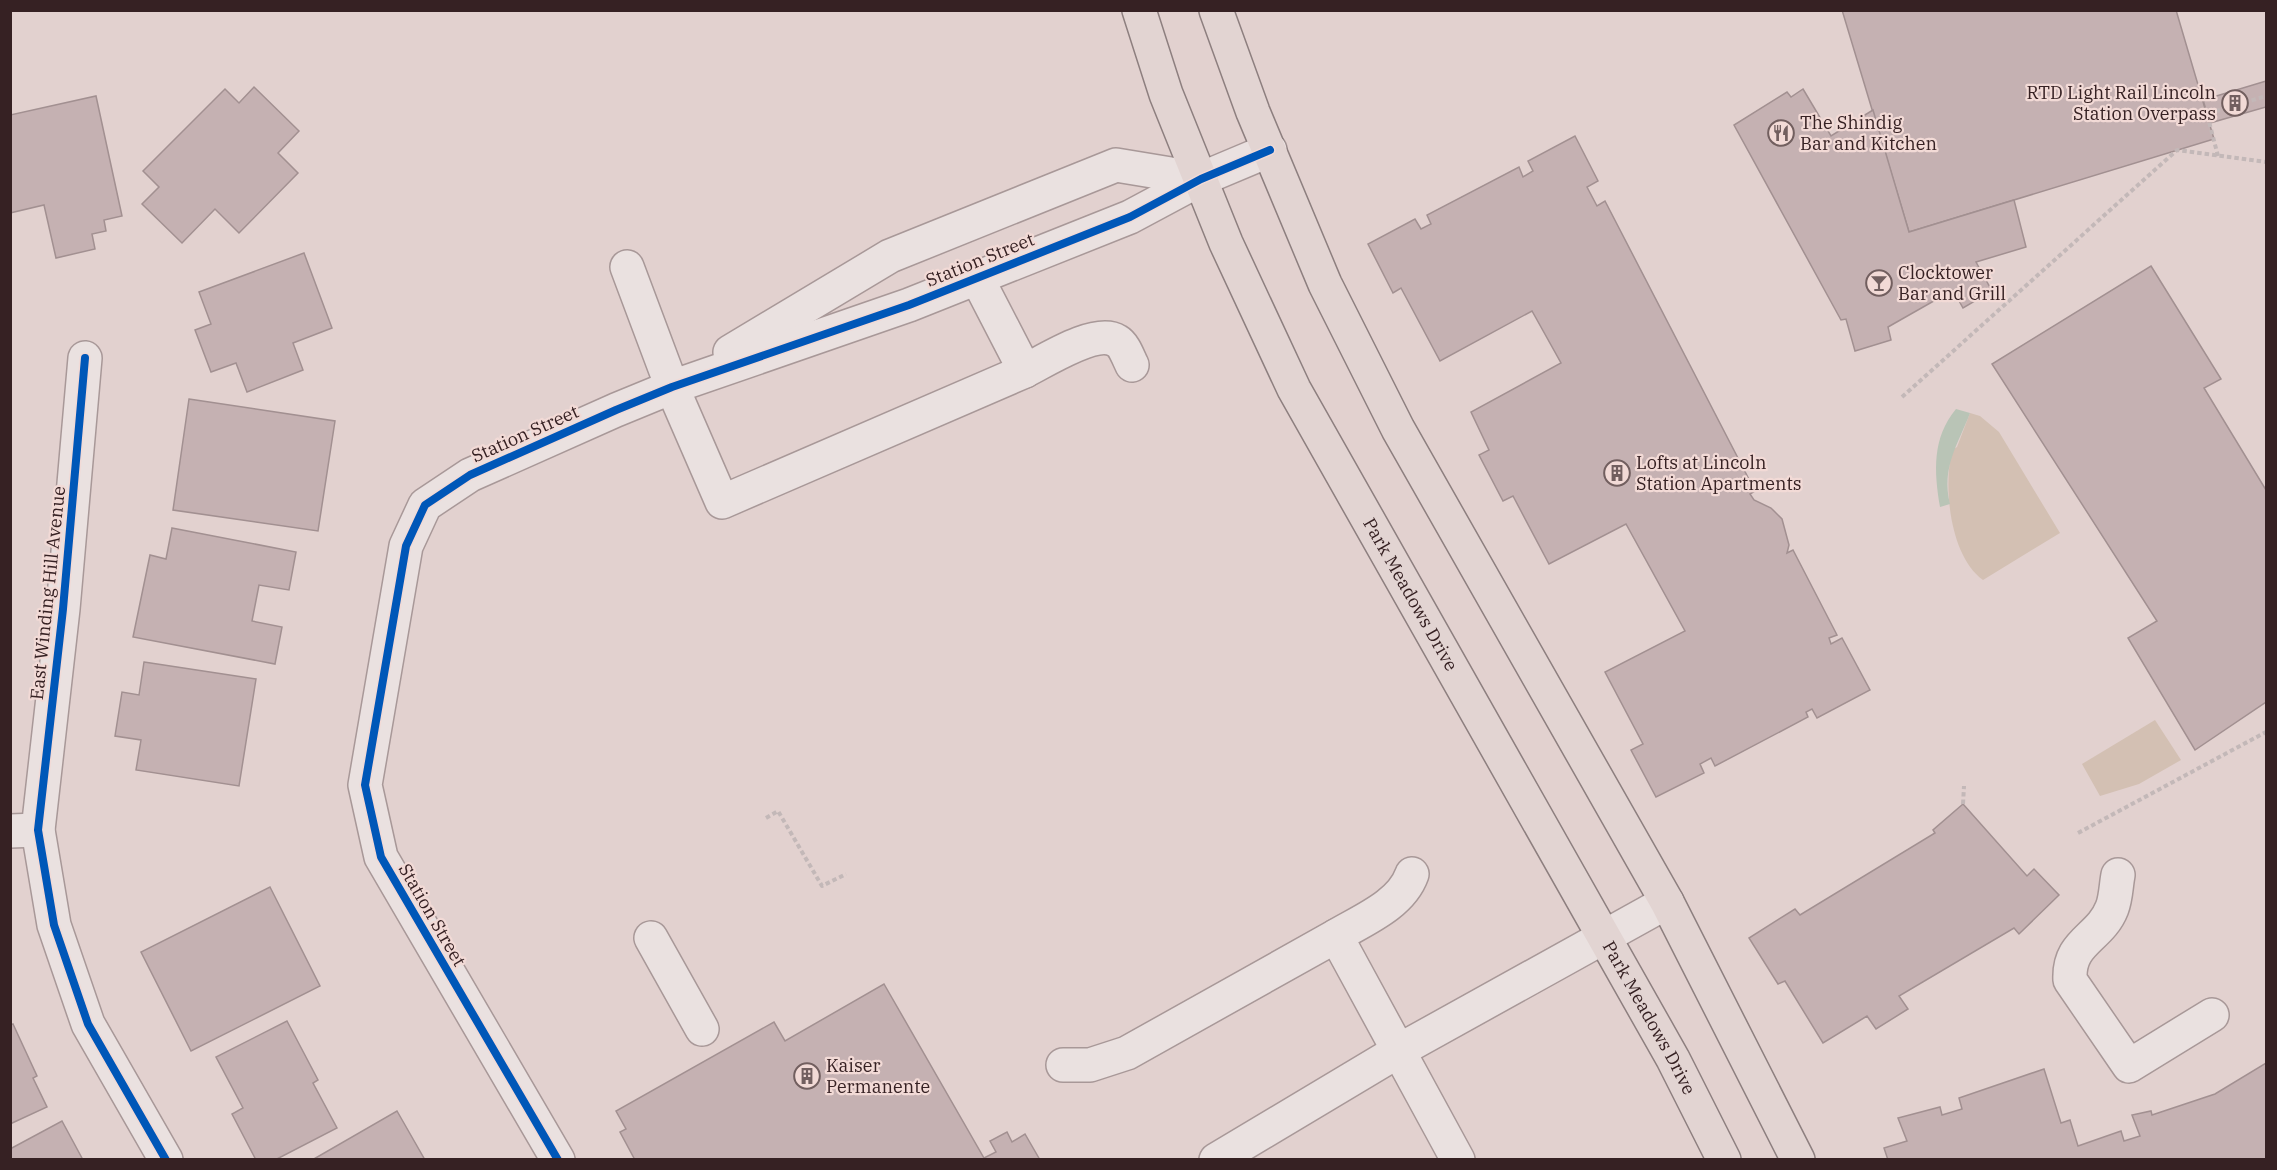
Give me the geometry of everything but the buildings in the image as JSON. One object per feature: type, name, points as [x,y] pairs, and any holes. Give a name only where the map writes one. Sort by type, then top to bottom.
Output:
[{"type":"main road","name":"Park Meadows Drive","points":[[1139,10],[1166,94],[1226,243],[1294,389],[1604,937],[1672,1059],[1724,1160]]},
{"type":"main road","points":[[1216,10],[1325,284],[1398,429],[1667,902],[1798,1160]]},
{"type":"street","name":"Station Street","points":[[558,1160],[381,857],[365,784],[406,546],[426,505],[470,475],[524,449],[672,387],[909,305],[1130,217],[1201,179],[1270,150]]},
{"type":"street","name":"Station Street","points":[[672,387],[890,256],[1116,165],[1201,179]]},
{"type":"street","points":[[627,267],[672,387],[722,502],[1024,371],[1089,339],[1109,338],[1120,342],[1132,364]]},
{"type":"street","points":[[977,278],[1024,371]]},
{"type":"street","name":"East Winding Hill Avenue","points":[[85,358],[63,609],[24,831],[88,1024],[166,1160]]},
{"type":"street","points":[[1063,1065],[1090,1065],[1127,1053],[1336,936],[1393,901],[1407,888],[1412,874]]},
{"type":"street","points":[[2118,874],[2112,908],[2099,927],[2078,948],[2069,963],[2070,980],[2129,1066],[2212,1015]]},
{"type":"street","points":[[1216,1160],[1400,1050],[1667,902]]},
{"type":"street","points":[[1336,936],[1458,1160]]},
{"type":"street","points":[[651,938],[702,1029]]},
{"type":"path","points":[[2218,156],[2207,114],[2266,96]]},
{"type":"path","points":[[1902,397],[2177,150],[2266,162]]},
{"type":"path","points":[[2078,833],[2266,732]]},
{"type":"path","points":[[1963,804],[1964,786]]},
{"type":"path","points":[[766,818],[778,811],[822,886],[846,874]]},
{"type":"shaded area","points":[[1956,409],[1970,413],[1949,467],[1950,504],[1940,507],[1937,455],[1943,431]]},
{"type":"shaded area","points":[[1970,413],[1980,416],[1999,432],[2060,533],[1983,580],[1963,555],[1956,538],[1949,502],[1948,483],[1952,450],[1957,447]]},
{"type":"shaded area","points":[[2155,720],[2181,760],[2139,784],[2100,796],[2082,764]]},
{"type":"cycle path","points":[[558,1160],[381,857],[365,785],[406,546],[425,505],[470,475],[616,410],[672,387],[909,305],[1130,217],[1201,179],[1270,150]]},
{"type":"cycle path","points":[[85,358],[63,609],[38,830],[54,925],[88,1024],[166,1160]]},
{"type":"place","name":"RTD Light Rail Lincoln Station Overpass","points":[[2235,103]]},
{"type":"place","name":"The Shindig Bar and Kitchen","points":[[1781,133]]},
{"type":"place","name":"Clocktower Bar and Grill","points":[[1879,283]]},
{"type":"place","name":"Lofts at Lincoln Station Apartments","points":[[1617,473]]},
{"type":"place","name":"Kaiser Permanente","points":[[807,1076]]}]
